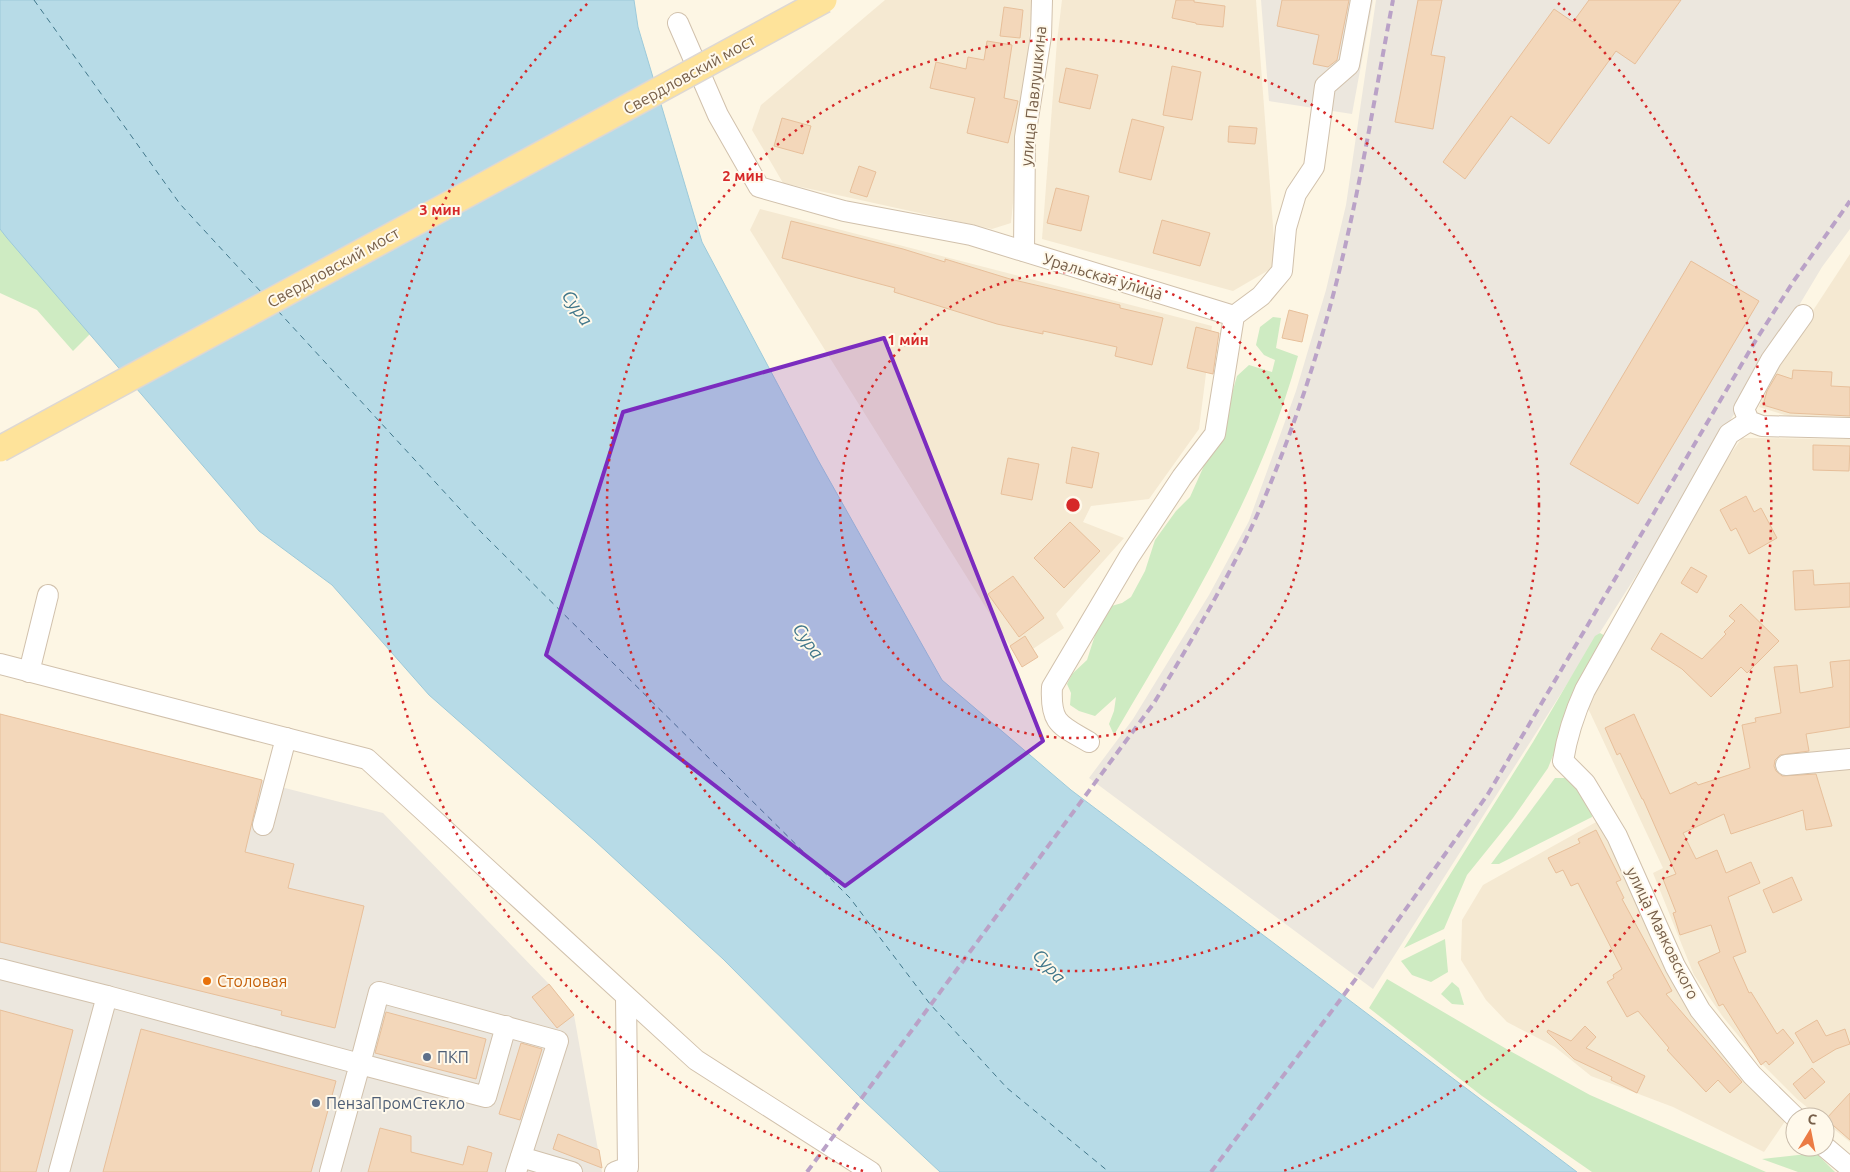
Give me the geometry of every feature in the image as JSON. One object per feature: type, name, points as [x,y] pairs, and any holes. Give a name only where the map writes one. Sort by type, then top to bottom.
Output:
[{"type":"main road","name":"Свердловский мост","points":[[0,449],[824,0]]},
{"type":"street","name":"улица Павлушкина","points":[[1024,251],[1026,137],[1041,36],[1042,0]]},
{"type":"street","points":[[1089,742],[1059,725],[1051,705],[1052,687],[1129,557],[1182,477],[1215,434],[1234,316],[1261,296],[1282,271],[1286,228],[1296,194],[1314,167],[1325,86],[1349,65],[1361,0]]},
{"type":"street","name":"Уральская улица","points":[[678,23],[718,115],[759,187],[844,211],[971,235],[1234,316]]},
{"type":"street","points":[[1803,316],[1771,360],[1744,409],[1755,424],[1850,428]]},
{"type":"street","name":"улица Маяковского","points":[[1755,424],[1729,434],[1585,690],[1566,739],[1564,761],[1585,783],[1613,829],[1675,966],[1700,1010],[1752,1075],[1785,1107]]},
{"type":"street","points":[[29,672],[48,595]]},
{"type":"street","points":[[0,664],[367,759],[696,1060],[871,1172]]},
{"type":"street","points":[[263,825],[286,738]]},
{"type":"street","points":[[1786,765],[1850,759]]},
{"type":"street","points":[[0,969],[486,1097],[506,1026]]},
{"type":"street","points":[[330,1172],[379,992],[558,1041],[519,1164],[572,1172]]},
{"type":"street","points":[[59,1172],[107,996]]},
{"type":"street","points":[[615,1172],[628,1167],[626,997]]},
{"type":"street","points":[[1835,1155],[1850,1168]]},
{"type":"highlighted area","points":[[884,338],[1043,741],[845,886],[546,655],[623,412]]},
{"type":"shaded area","points":[[885,0],[1033,0],[1011,223],[992,229],[783,183],[752,130],[761,105]]},
{"type":"shaded area","points":[[1062,0],[1256,0],[1276,266],[1233,291],[1042,239],[1057,41]]},
{"type":"shaded area","points":[[1261,0],[1373,0],[1352,114],[1269,101]]},
{"type":"shaded area","points":[[1376,0],[1850,0],[1850,229],[1822,267],[1660,538],[1373,989],[1089,778],[1133,719],[1209,595],[1249,521],[1296,391],[1326,290],[1346,205]]},
{"type":"shaded area","points":[[760,209],[1212,326],[1199,429],[1149,499],[1091,506],[1083,522],[1124,538],[1056,614],[1064,628],[1018,659],[750,230]]},
{"type":"shaded area","points":[[1850,254],[1850,417],[1788,416],[1759,407],[1774,370]]},
{"type":"shaded area","points":[[1742,438],[1850,439],[1850,1142],[1835,1130],[1835,1107],[1807,1107],[1797,1099],[1760,1062],[1723,1017],[1694,975],[1653,873],[1663,868],[1586,704],[1717,473]]},
{"type":"shaded area","points":[[0,714],[262,780],[273,785],[383,813],[549,984],[574,1015],[602,1172],[0,1172]]},
{"type":"shaded area","points":[[1598,821],[1670,973],[1785,1113],[1785,1121],[1764,1152],[1673,1107],[1591,1076],[1555,1047],[1507,1022],[1486,1000],[1461,960],[1462,920],[1483,885]]},
{"type":"green space","points":[[0,229],[90,334],[73,351],[37,310],[0,293]]},
{"type":"green space","points":[[1273,317],[1281,318],[1276,348],[1298,356],[1264,456],[1219,551],[1194,598],[1114,735],[1109,724],[1114,711],[1116,697],[1095,716],[1079,711],[1070,705],[1071,693],[1067,684],[1072,674],[1087,660],[1096,632],[1108,607],[1122,603],[1131,597],[1145,571],[1155,540],[1176,511],[1190,497],[1224,421],[1237,376],[1249,365],[1272,372],[1275,360],[1264,355],[1256,345],[1260,327]]},
{"type":"green space","points":[[1600,633],[1607,637],[1574,703],[1548,768],[1513,818],[1467,875],[1444,929],[1404,948],[1533,742],[1595,636]]},
{"type":"green space","points":[[1555,778],[1568,778],[1591,805],[1592,817],[1499,864],[1491,864]]},
{"type":"green space","points":[[1445,939],[1448,972],[1431,982],[1412,975],[1401,961]]},
{"type":"green space","points":[[1387,979],[1590,1095],[1766,1172],[1592,1172],[1482,1096],[1369,1008]]},
{"type":"green space","points":[[1452,982],[1459,988],[1464,1005],[1452,1004],[1441,994]]},
{"type":"green space","points":[[1785,1156],[1820,1157],[1835,1172],[1798,1172],[1762,1159]]},
{"type":"water","name":"Сура","points":[[0,0],[634,0],[638,27],[702,242],[818,460],[942,680],[1071,790],[1577,1172],[940,1172],[863,1100],[723,959],[594,840],[429,695],[332,585],[259,531],[7,238],[0,229]]},
{"type":"building","points":[[1176,0],[1194,0],[1194,2],[1225,6],[1223,27],[1196,24],[1172,18]]},
{"type":"building","points":[[1282,0],[1349,0],[1337,60],[1328,67],[1313,64],[1319,35],[1277,26]]},
{"type":"building","points":[[1418,0],[1442,0],[1431,55],[1445,57],[1433,129],[1395,122]]},
{"type":"building","points":[[1589,0],[1681,0],[1635,64],[1616,51],[1549,144],[1511,116],[1465,179],[1443,162],[1554,9],[1573,22]]},
{"type":"building","points":[[1004,7],[1023,10],[1020,38],[1000,36]]},
{"type":"building","points":[[987,41],[1012,45],[1004,98],[1018,101],[1008,143],[967,133],[975,98],[930,88],[936,62],[966,69],[968,57],[984,60]]},
{"type":"building","points":[[1172,66],[1201,72],[1192,120],[1163,115]]},
{"type":"building","points":[[1066,68],[1098,75],[1090,109],[1059,102]]},
{"type":"building","points":[[782,118],[811,126],[803,154],[774,146]]},
{"type":"building","points":[[1132,119],[1164,127],[1151,180],[1119,172]]},
{"type":"building","points":[[1229,126],[1257,128],[1255,144],[1228,142]]},
{"type":"building","points":[[859,166],[876,172],[867,197],[850,192]]},
{"type":"building","points":[[1056,188],[1089,196],[1081,231],[1047,223]]},
{"type":"building","points":[[1162,220],[1210,233],[1200,266],[1153,253]]},
{"type":"building","points":[[791,221],[903,249],[945,262],[945,259],[1010,279],[1120,305],[1120,308],[1163,318],[1152,365],[1115,356],[1117,347],[1043,331],[1043,334],[997,324],[894,292],[895,288],[782,258]]},
{"type":"building","points":[[1691,261],[1759,301],[1638,504],[1570,464]]},
{"type":"building","points":[[1289,310],[1308,315],[1302,342],[1282,338]]},
{"type":"building","points":[[1196,327],[1219,333],[1213,374],[1187,368]]},
{"type":"building","points":[[1793,370],[1832,372],[1831,386],[1850,387],[1850,416],[1790,413],[1763,405],[1767,391],[1777,374],[1792,379]]},
{"type":"building","points":[[1813,445],[1850,446],[1849,471],[1813,470]]},
{"type":"building","points":[[1072,447],[1099,453],[1092,488],[1066,483]]},
{"type":"building","points":[[1008,458],[1039,464],[1032,500],[1001,494]]},
{"type":"building","points":[[1746,496],[1754,512],[1761,508],[1777,538],[1749,554],[1736,528],[1731,531],[1720,510]]},
{"type":"building","points":[[1070,522],[1100,551],[1064,588],[1034,558]]},
{"type":"building","points":[[1691,567],[1707,576],[1697,593],[1681,583]]},
{"type":"building","points":[[1813,570],[1814,585],[1850,583],[1850,607],[1795,610],[1793,571]]},
{"type":"building","points":[[1013,576],[1044,618],[1019,637],[988,594]]},
{"type":"building","points":[[1741,604],[1779,641],[1747,673],[1741,667],[1711,697],[1682,669],[1651,649],[1661,633],[1702,659],[1726,634],[1724,632],[1735,621],[1729,616]]},
{"type":"building","points":[[1025,636],[1038,657],[1022,667],[1010,646]]},
{"type":"building","points":[[1850,660],[1850,727],[1806,734],[1809,751],[1780,755],[1775,760],[1774,766],[1776,771],[1782,776],[1816,774],[1832,826],[1806,830],[1803,810],[1731,834],[1724,814],[1683,833],[1696,859],[1717,850],[1726,873],[1751,862],[1760,883],[1728,897],[1746,952],[1733,957],[1749,993],[1751,992],[1777,1034],[1783,1029],[1794,1043],[1769,1065],[1766,1061],[1761,1065],[1723,1004],[1719,1006],[1698,962],[1720,952],[1711,925],[1680,935],[1673,913],[1676,912],[1663,879],[1676,874],[1643,799],[1620,753],[1617,755],[1605,728],[1634,714],[1670,794],[1696,782],[1698,785],[1750,768],[1742,725],[1756,722],[1755,718],[1781,713],[1774,667],[1797,665],[1800,693],[1833,687],[1830,662]]},
{"type":"building","points":[[0,714],[262,780],[245,852],[294,864],[288,888],[364,906],[335,1028],[281,1015],[282,1011],[0,942]]},
{"type":"building","points":[[1596,830],[1621,880],[1616,882],[1624,898],[1622,899],[1672,991],[1666,994],[1742,1082],[1730,1093],[1718,1080],[1706,1092],[1667,1050],[1669,1048],[1638,1011],[1627,1017],[1607,982],[1614,978],[1613,975],[1622,969],[1578,883],[1571,886],[1563,870],[1556,873],[1548,858],[1580,843],[1578,839]]},
{"type":"building","points":[[1792,877],[1802,900],[1773,913],[1763,890]]},
{"type":"building","points":[[549,984],[574,1015],[557,1028],[532,997]]},
{"type":"building","points":[[0,1010],[73,1030],[36,1172],[0,1172]]},
{"type":"building","points":[[386,1012],[486,1039],[476,1079],[375,1053]]},
{"type":"building","points":[[1817,1020],[1826,1036],[1845,1029],[1850,1044],[1836,1049],[1813,1063],[1795,1033]]},
{"type":"building","points":[[1585,1026],[1596,1037],[1586,1048],[1645,1076],[1637,1093],[1611,1080],[1612,1077],[1574,1059],[1547,1032],[1548,1030],[1571,1041]]},
{"type":"building","points":[[141,1029],[336,1081],[311,1172],[103,1172]]},
{"type":"building","points":[[521,1043],[542,1049],[520,1120],[499,1114]]},
{"type":"building","points":[[1812,1068],[1825,1082],[1805,1099],[1793,1084]]},
{"type":"building","points":[[1850,1093],[1850,1140],[1835,1127],[1835,1109]]},
{"type":"building","points":[[380,1128],[411,1136],[411,1152],[463,1165],[468,1146],[492,1153],[487,1172],[368,1172]]},
{"type":"building","points":[[558,1134],[599,1150],[602,1168],[553,1149]]},
{"type":"ferry route","points":[[34,0],[180,204],[262,293]]},
{"type":"ferry route","points":[[278,311],[482,533],[850,898],[930,1004],[1007,1088],[1109,1172]]},
{"type":"railway","points":[[807,1172],[1154,703],[1238,555],[1262,504],[1288,439],[1321,339],[1339,272],[1360,179],[1393,0]]},
{"type":"railway","points":[[1211,1172],[1358,976],[1488,794],[1756,340],[1793,282],[1850,201]]},
{"type":"place","name":"Столовая","points":[[207,981]]},
{"type":"place","name":"ПКП","points":[[427,1057]]},
{"type":"place","name":"ПензаПромСтекло","points":[[316,1103]]}]
